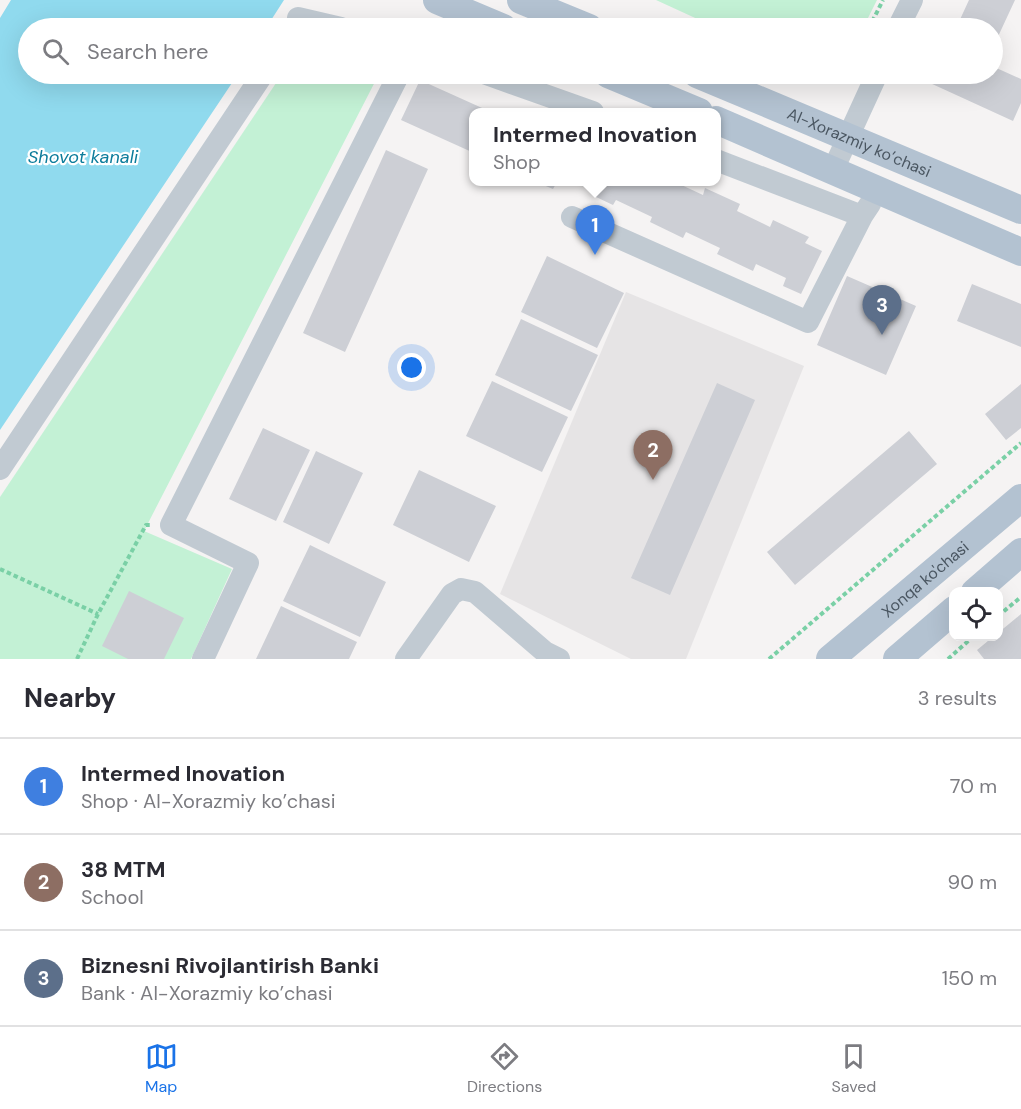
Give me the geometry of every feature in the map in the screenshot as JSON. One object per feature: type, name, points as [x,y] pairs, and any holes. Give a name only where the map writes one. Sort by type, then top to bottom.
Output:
[{"type":"main road","points":[[521,0],[565,18]]},
{"type":"main road","points":[[444,3],[479,18]]},
{"type":"main road","points":[[632,84],[689,108]]},
{"type":"main road","name":"Al-Xorazmiy ko’chasi","points":[[721,84],[1021,210]]},
{"type":"main road","points":[[721,122],[1021,252]]},
{"type":"main road","name":"Xonqa ko'chasi","points":[[830,659],[1021,498]]},
{"type":"main road","points":[[980,587],[1021,552]]},
{"type":"main road","points":[[897,659],[949,614]]},
{"type":"street","points":[[903,18],[912,0]]},
{"type":"street","points":[[0,469],[255,84]]},
{"type":"street","points":[[202,659],[248,563],[171,525],[394,84]]},
{"type":"street","points":[[514,84],[582,108]]},
{"type":"street","points":[[833,170],[872,84]]},
{"type":"street","points":[[721,161],[862,216]]},
{"type":"street","points":[[572,217],[808,322],[878,189]]},
{"type":"street","points":[[406,659],[452,594],[461,589],[475,592],[548,656]]},
{"type":"path","points":[[874,18],[883,0]]},
{"type":"path","points":[[769,659],[1021,443]]},
{"type":"path","points":[[77,659],[98,614],[146,525],[171,525]]},
{"type":"path","points":[[0,568],[98,614]]},
{"type":"path","points":[[1003,613],[1021,597]]},
{"type":"path","points":[[948,659],[968,641]]},
{"type":"shaded area","points":[[626,292],[804,366],[686,659],[631,659],[500,594]]},
{"type":"green space","points":[[656,0],[877,0],[868,18],[695,18]]},
{"type":"green space","points":[[275,84],[374,84],[144,531],[232,569],[191,659],[0,659],[0,497]]},
{"type":"water","name":"Shovot kanali","points":[[11,0],[284,0],[272,18],[18,18],[18,84],[231,84],[0,430],[0,18]]},
{"type":"building","points":[[969,0],[1015,0],[1003,26],[1003,18],[961,18]]},
{"type":"building","points":[[1003,71],[1021,79],[1021,103],[1013,121],[932,84],[1003,84]]},
{"type":"building","points":[[418,84],[429,84],[482,108],[469,108],[469,151],[401,120]]},
{"type":"building","points":[[386,150],[428,169],[345,352],[303,333]]},
{"type":"building","points":[[599,186],[684,186],[703,195],[705,188],[740,204],[737,211],[770,227],[773,220],[809,237],[805,243],[822,251],[801,294],[783,286],[786,278],[756,264],[753,271],[717,254],[720,248],[686,232],[683,238],[650,222],[652,217],[616,200],[613,205],[594,196]]},
{"type":"building","points":[[547,256],[624,293],[597,348],[521,312]]},
{"type":"building","points":[[847,276],[916,306],[886,375],[817,345]]},
{"type":"building","points":[[972,284],[1021,304],[1021,347],[957,321]]},
{"type":"building","points":[[521,319],[598,355],[571,411],[495,375]]},
{"type":"building","points":[[492,381],[568,417],[542,472],[466,436]]},
{"type":"building","points":[[717,383],[755,400],[670,595],[631,578]]},
{"type":"building","points":[[1021,384],[1021,428],[1006,440],[985,414]]},
{"type":"building","points":[[263,428],[310,450],[276,521],[229,499]]},
{"type":"building","points":[[909,431],[937,464],[795,585],[767,552]]},
{"type":"building","points":[[316,451],[363,473],[329,544],[283,522]]},
{"type":"building","points":[[419,470],[496,506],[469,562],[393,525]]},
{"type":"building","points":[[310,545],[386,582],[360,637],[283,601]]},
{"type":"building","points":[[129,591],[184,618],[164,659],[128,659],[102,646]]},
{"type":"building","points":[[281,606],[357,642],[349,659],[256,659]]},
{"type":"building","points":[[1021,614],[1021,659],[984,659],[977,650],[988,641],[1003,641],[1003,629]]},
{"type":"place","name":"Intermed Inovation","points":[[595,255]]},
{"type":"place","name":"Biznesni Rivojlantirish Banki","points":[[882,335]]},
{"type":"place","name":"38 MTM","points":[[653,480]]}]
